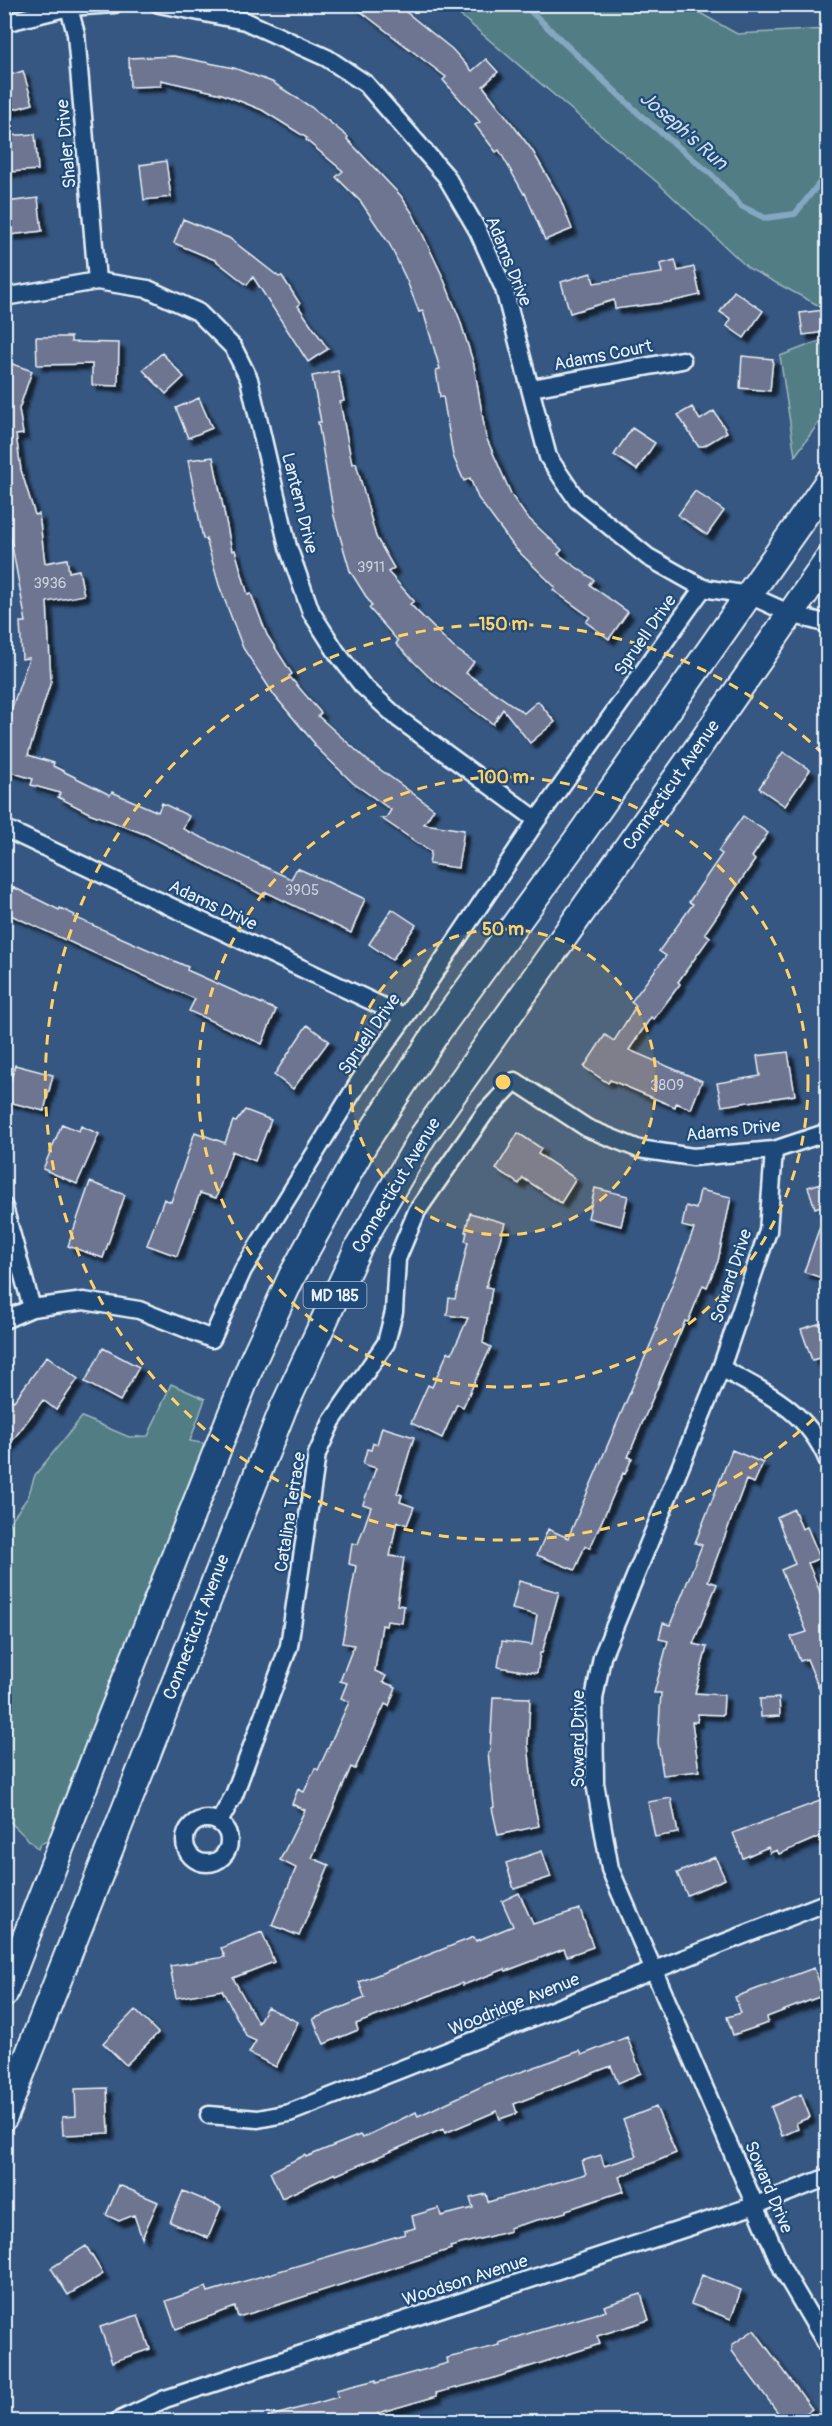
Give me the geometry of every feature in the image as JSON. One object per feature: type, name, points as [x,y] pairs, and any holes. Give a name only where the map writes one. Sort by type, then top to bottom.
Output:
[{"type":"main road","name":"MD 185","points":[[4,1994],[101,1742],[253,1360],[292,1276],[364,1144],[437,1032],[828,482]]},
{"type":"main road","name":"Connecticut Avenue","points":[[4,2117],[278,1419],[358,1248],[423,1136],[828,560]]},
{"type":"street","points":[[4,23],[69,6],[114,4]]},
{"type":"street","name":"Adams Drive","points":[[159,4],[245,21],[327,58],[366,84],[446,176],[478,231],[504,289],[532,388],[548,457],[577,500],[648,557],[703,588],[749,595],[791,614],[828,624]]},
{"type":"street","name":"Shaler Drive","points":[[69,6],[76,34],[97,281]]},
{"type":"street","name":"Lantern Drive","points":[[4,297],[97,281],[148,289],[198,312],[233,347],[249,379],[288,547],[312,612],[337,653],[362,685],[399,719],[537,820]]},
{"type":"street","name":"Adams Court","points":[[532,388],[682,360]]},
{"type":"street","name":"Spruell Drive","points":[[4,1320],[32,1308],[84,1301],[139,1310],[212,1339],[243,1270],[362,1077],[537,820],[703,588]]},
{"type":"street","name":"Adams Drive","points":[[4,828],[405,1017]]},
{"type":"street","name":"Adams Drive","points":[[515,1081],[586,1128],[639,1149],[693,1157],[774,1150],[828,1132]]},
{"type":"street","name":"Catalina Terrace","points":[[219,1822],[234,1795],[289,1646],[317,1454],[332,1421],[386,1343],[394,1312],[397,1259],[417,1211],[485,1113],[515,1081]]},
{"type":"street","name":"Soward Drive","points":[[774,1150],[768,1231],[721,1368],[602,1657],[594,1699],[595,1783],[610,1869],[783,2270],[828,2348]]},
{"type":"street","points":[[4,1207],[32,1308]]},
{"type":"street","points":[[721,1368],[782,1401],[819,1440],[828,1461]]},
{"type":"street","name":"Woodridge Avenue","points":[[209,2115],[258,2119],[289,2113],[828,1902]]},
{"type":"street","name":"Woodson Avenue","points":[[116,2421],[165,2399],[756,2205],[828,2177]]},
{"type":"green space","points":[[448,5],[686,5],[737,34],[827,29],[827,310],[748,268],[658,183]]},
{"type":"green space","points":[[827,338],[827,411],[795,456],[780,356]]},
{"type":"green space","points":[[171,1384],[205,1399],[190,1441],[219,1446],[67,1832],[40,1844],[38,1849],[5,1817],[4,1530],[28,1497],[35,1475],[82,1417],[129,1437],[148,1436]]},
{"type":"building","points":[[351,4],[396,4],[452,49],[472,71],[486,59],[498,72],[483,86],[532,150],[560,198],[572,229],[545,240],[525,193],[499,150],[496,152],[475,125],[480,122],[443,80],[446,77]]},
{"type":"building","points":[[174,56],[234,68],[272,82],[311,107],[348,137],[347,139],[401,196],[413,214],[460,320],[474,365],[486,437],[512,496],[526,516],[562,550],[558,554],[594,580],[590,585],[628,612],[609,639],[586,622],[590,617],[553,590],[555,587],[515,548],[478,498],[470,478],[464,481],[453,456],[443,396],[440,397],[436,370],[440,369],[423,311],[419,312],[390,245],[361,202],[336,177],[343,171],[306,140],[307,138],[262,110],[222,94],[161,80],[161,86],[130,87],[129,58]]},
{"type":"building","points":[[23,71],[33,104],[4,112],[4,77]]},
{"type":"building","points":[[35,134],[38,170],[8,172],[5,136]]},
{"type":"building","points":[[166,161],[171,197],[144,200],[140,165]]},
{"type":"building","points":[[38,198],[42,231],[10,235],[6,202]]},
{"type":"building","points":[[183,219],[229,238],[279,277],[282,276],[300,304],[298,306],[328,349],[308,362],[253,277],[247,285],[215,260],[174,243]]},
{"type":"building","points":[[675,260],[678,271],[694,267],[700,295],[669,302],[615,309],[614,300],[570,313],[561,282],[591,273],[594,283],[662,273],[660,264]]},
{"type":"building","points":[[734,291],[763,311],[744,338],[727,326],[731,319],[720,312]]},
{"type":"building","points":[[824,310],[826,332],[803,335],[800,313]]},
{"type":"building","points":[[36,337],[71,337],[71,342],[119,343],[118,386],[92,385],[92,364],[37,365]]},
{"type":"building","points":[[162,353],[184,377],[166,394],[143,370]]},
{"type":"building","points":[[742,356],[773,359],[770,391],[740,388]]},
{"type":"building","points":[[4,361],[32,371],[19,409],[23,434],[16,435],[21,470],[35,515],[39,514],[45,563],[67,559],[69,572],[79,570],[84,595],[47,602],[51,681],[28,755],[54,763],[53,766],[110,795],[112,792],[158,812],[162,803],[189,816],[183,829],[291,879],[297,868],[365,899],[351,933],[266,892],[264,896],[147,835],[89,813],[58,797],[60,793],[31,785],[33,779],[4,770],[4,731],[29,658],[22,659],[20,622],[26,622],[4,502]]},
{"type":"building","points":[[338,371],[344,401],[340,402],[352,464],[356,463],[376,537],[394,568],[388,572],[414,601],[410,604],[453,647],[474,662],[466,673],[524,713],[538,701],[555,722],[530,743],[503,709],[493,724],[428,676],[396,644],[398,641],[369,608],[372,606],[350,571],[334,516],[318,422],[321,422],[312,376]]},
{"type":"building","points":[[199,398],[212,428],[188,438],[176,408]]},
{"type":"building","points":[[692,407],[700,420],[714,411],[727,432],[704,446],[698,446],[678,415]]},
{"type":"building","points":[[632,428],[655,443],[637,470],[614,455]]},
{"type":"building","points":[[213,457],[232,551],[235,550],[248,595],[251,594],[267,635],[292,674],[289,676],[321,713],[318,716],[367,760],[434,809],[424,824],[464,830],[458,868],[429,864],[431,852],[381,818],[386,818],[391,810],[353,783],[314,745],[274,695],[243,648],[219,585],[206,539],[203,539],[188,460]]},
{"type":"building","points":[[695,491],[724,511],[707,535],[678,515]]},
{"type":"building","points":[[783,752],[810,770],[785,806],[759,788]]},
{"type":"building","points":[[743,816],[768,833],[752,857],[755,860],[705,933],[710,937],[678,982],[680,984],[654,1019],[651,1017],[629,1050],[702,1081],[691,1109],[676,1103],[675,1107],[610,1080],[608,1083],[584,1067],[605,1035],[614,1041],[636,1006],[631,1002],[666,956],[659,951],[693,904],[689,902],[722,854],[718,851]]},
{"type":"building","points":[[13,887],[276,1010],[262,1044],[189,1011],[195,999],[4,912],[4,905]]},
{"type":"building","points":[[392,909],[416,925],[392,960],[369,944]]},
{"type":"building","points":[[307,1025],[329,1041],[293,1089],[274,1075]]},
{"type":"building","points":[[788,1052],[795,1095],[722,1106],[717,1083],[760,1076],[757,1056]]},
{"type":"building","points":[[15,1065],[53,1075],[44,1111],[5,1101]]},
{"type":"building","points":[[245,1110],[271,1120],[255,1161],[232,1151],[216,1198],[200,1193],[177,1256],[147,1245],[164,1199],[171,1202],[195,1132],[225,1143],[233,1121],[236,1122]]},
{"type":"building","points":[[62,1124],[79,1131],[81,1126],[99,1134],[77,1184],[43,1169]]},
{"type":"building","points":[[518,1133],[541,1148],[538,1154],[576,1179],[561,1203],[523,1178],[519,1184],[496,1169]]},
{"type":"building","points":[[828,1181],[828,1204],[815,1208],[808,1187]]},
{"type":"building","points":[[90,1182],[125,1195],[103,1258],[68,1246]]},
{"type":"building","points":[[595,1188],[628,1196],[621,1226],[588,1218]]},
{"type":"building","points":[[700,1190],[731,1197],[718,1261],[707,1287],[703,1285],[688,1322],[685,1321],[628,1457],[632,1458],[625,1474],[623,1473],[590,1548],[585,1546],[575,1570],[537,1555],[548,1529],[568,1538],[657,1329],[655,1328],[694,1229],[682,1226],[686,1206],[696,1209]]},
{"type":"building","points":[[825,1212],[828,1212],[828,1280],[804,1272]]},
{"type":"building","points":[[470,1213],[505,1223],[486,1287],[492,1288],[483,1343],[491,1347],[463,1407],[457,1404],[442,1438],[411,1423],[428,1385],[432,1387],[448,1352],[452,1353],[468,1318],[447,1315],[449,1298],[455,1299],[468,1242],[465,1241],[467,1232],[465,1232]]},
{"type":"building","points":[[828,1321],[828,1356],[812,1360],[801,1329]]},
{"type":"building","points":[[103,1348],[139,1367],[120,1401],[85,1382]]},
{"type":"building","points":[[47,1356],[78,1379],[56,1410],[43,1400],[4,1452],[4,1394],[14,1401]]},
{"type":"building","points":[[382,1427],[414,1437],[397,1493],[402,1495],[400,1502],[414,1507],[407,1525],[397,1521],[390,1556],[404,1558],[397,1605],[404,1606],[402,1623],[387,1621],[386,1626],[382,1625],[375,1671],[386,1676],[383,1682],[396,1687],[389,1706],[385,1704],[355,1769],[351,1767],[312,1858],[329,1865],[299,1936],[272,1925],[296,1868],[280,1860],[305,1810],[292,1804],[298,1789],[304,1792],[315,1768],[318,1770],[349,1702],[341,1698],[347,1683],[340,1681],[354,1645],[342,1643],[356,1566],[349,1564],[352,1543],[358,1544],[371,1507],[363,1504],[376,1468],[363,1464],[367,1449],[371,1450],[373,1443],[377,1444]]},
{"type":"building","points":[[732,1450],[763,1463],[754,1483],[746,1480],[708,1581],[717,1584],[693,1644],[707,1647],[695,1693],[724,1695],[723,1715],[698,1714],[697,1722],[692,1722],[699,1771],[663,1775],[658,1742],[661,1693],[654,1693],[668,1641],[659,1639],[663,1623],[670,1625],[702,1545],[695,1543]]},
{"type":"building","points":[[794,1509],[802,1529],[807,1527],[820,1558],[808,1563],[828,1611],[827,1708],[807,1659],[800,1661],[791,1637],[807,1632],[781,1570],[795,1564],[777,1517]]},
{"type":"building","points":[[519,1581],[559,1592],[542,1653],[540,1653],[537,1673],[498,1667],[502,1641],[532,1645],[537,1615],[512,1609]]},
{"type":"building","points":[[493,1697],[530,1698],[528,1744],[534,1803],[539,1826],[498,1835],[492,1808],[494,1807],[488,1753],[490,1752]]},
{"type":"building","points":[[779,1698],[780,1716],[761,1717],[760,1699]]},
{"type":"building","points":[[671,1798],[678,1833],[655,1837],[648,1802]]},
{"type":"building","points":[[828,1798],[828,1833],[779,1854],[777,1850],[770,1853],[768,1847],[743,1858],[733,1833]]},
{"type":"building","points":[[542,1851],[551,1877],[514,1889],[506,1863]]},
{"type":"building","points":[[715,1857],[725,1879],[687,1895],[677,1873]]},
{"type":"building","points":[[519,1893],[533,1924],[580,1909],[593,1947],[567,1956],[564,1949],[506,1971],[505,1969],[463,1985],[462,1983],[356,2024],[358,2030],[324,2044],[313,2019],[365,1998],[359,1982],[474,1937],[476,1941],[513,1926],[502,1901]]},
{"type":"building","points":[[262,1932],[274,1962],[233,1978],[258,2023],[267,2007],[298,2022],[276,2067],[249,2053],[256,2041],[247,2037],[222,1990],[176,1998],[170,1966],[225,1957],[221,1948]]},
{"type":"building","points":[[814,1968],[824,1995],[767,2017],[768,2023],[733,2035],[727,2017],[741,2013],[735,1997]]},
{"type":"building","points":[[135,2010],[158,2033],[126,2065],[103,2043]]},
{"type":"building","points":[[627,2037],[641,2073],[618,2083],[611,2066],[514,2104],[517,2113],[500,2119],[497,2111],[445,2133],[443,2129],[336,2175],[335,2173],[282,2198],[270,2172],[305,2155],[306,2157],[360,2135],[362,2138],[416,2112],[418,2116],[487,2084],[580,2051],[582,2055]]},
{"type":"building","points":[[107,2088],[109,2133],[63,2135],[62,2117],[76,2116],[75,2089]]},
{"type":"building","points":[[801,2094],[810,2117],[796,2123],[798,2129],[782,2136],[771,2107]]},
{"type":"building","points":[[656,2107],[676,2153],[619,2177],[624,2191],[566,2210],[566,2212],[509,2228],[510,2231],[450,2247],[451,2249],[278,2305],[238,2317],[235,2307],[176,2329],[166,2301],[206,2287],[208,2292],[405,2234],[404,2231],[415,2228],[412,2216],[439,2208],[441,2216],[473,2208],[470,2198],[486,2194],[488,2202],[586,2174],[582,2161],[601,2155],[604,2166],[637,2156],[623,2120]]},
{"type":"building","points":[[119,2185],[158,2202],[142,2238],[134,2215],[119,2221],[106,2215]]},
{"type":"building","points":[[183,2191],[221,2207],[208,2238],[170,2222]]},
{"type":"building","points":[[86,2246],[103,2274],[68,2295],[51,2268]]},
{"type":"building","points":[[702,2275],[741,2290],[731,2319],[691,2304]]},
{"type":"building","points":[[641,2294],[649,2320],[597,2336],[600,2344],[491,2379],[436,2393],[437,2396],[378,2413],[380,2421],[269,2421],[268,2417],[338,2397],[336,2390],[376,2380],[376,2383],[448,2363],[447,2358],[500,2345],[499,2343],[536,2331],[606,2311],[604,2306]]},
{"type":"building","points":[[138,2315],[150,2349],[112,2362],[100,2327]]},
{"type":"building","points":[[754,2330],[812,2409],[794,2421],[784,2421],[732,2351],[732,2345]]},
{"type":"waterway","name":"Joseph's Run","points":[[523,4],[639,114],[712,175],[741,206],[765,218],[795,214],[828,172]]}]
